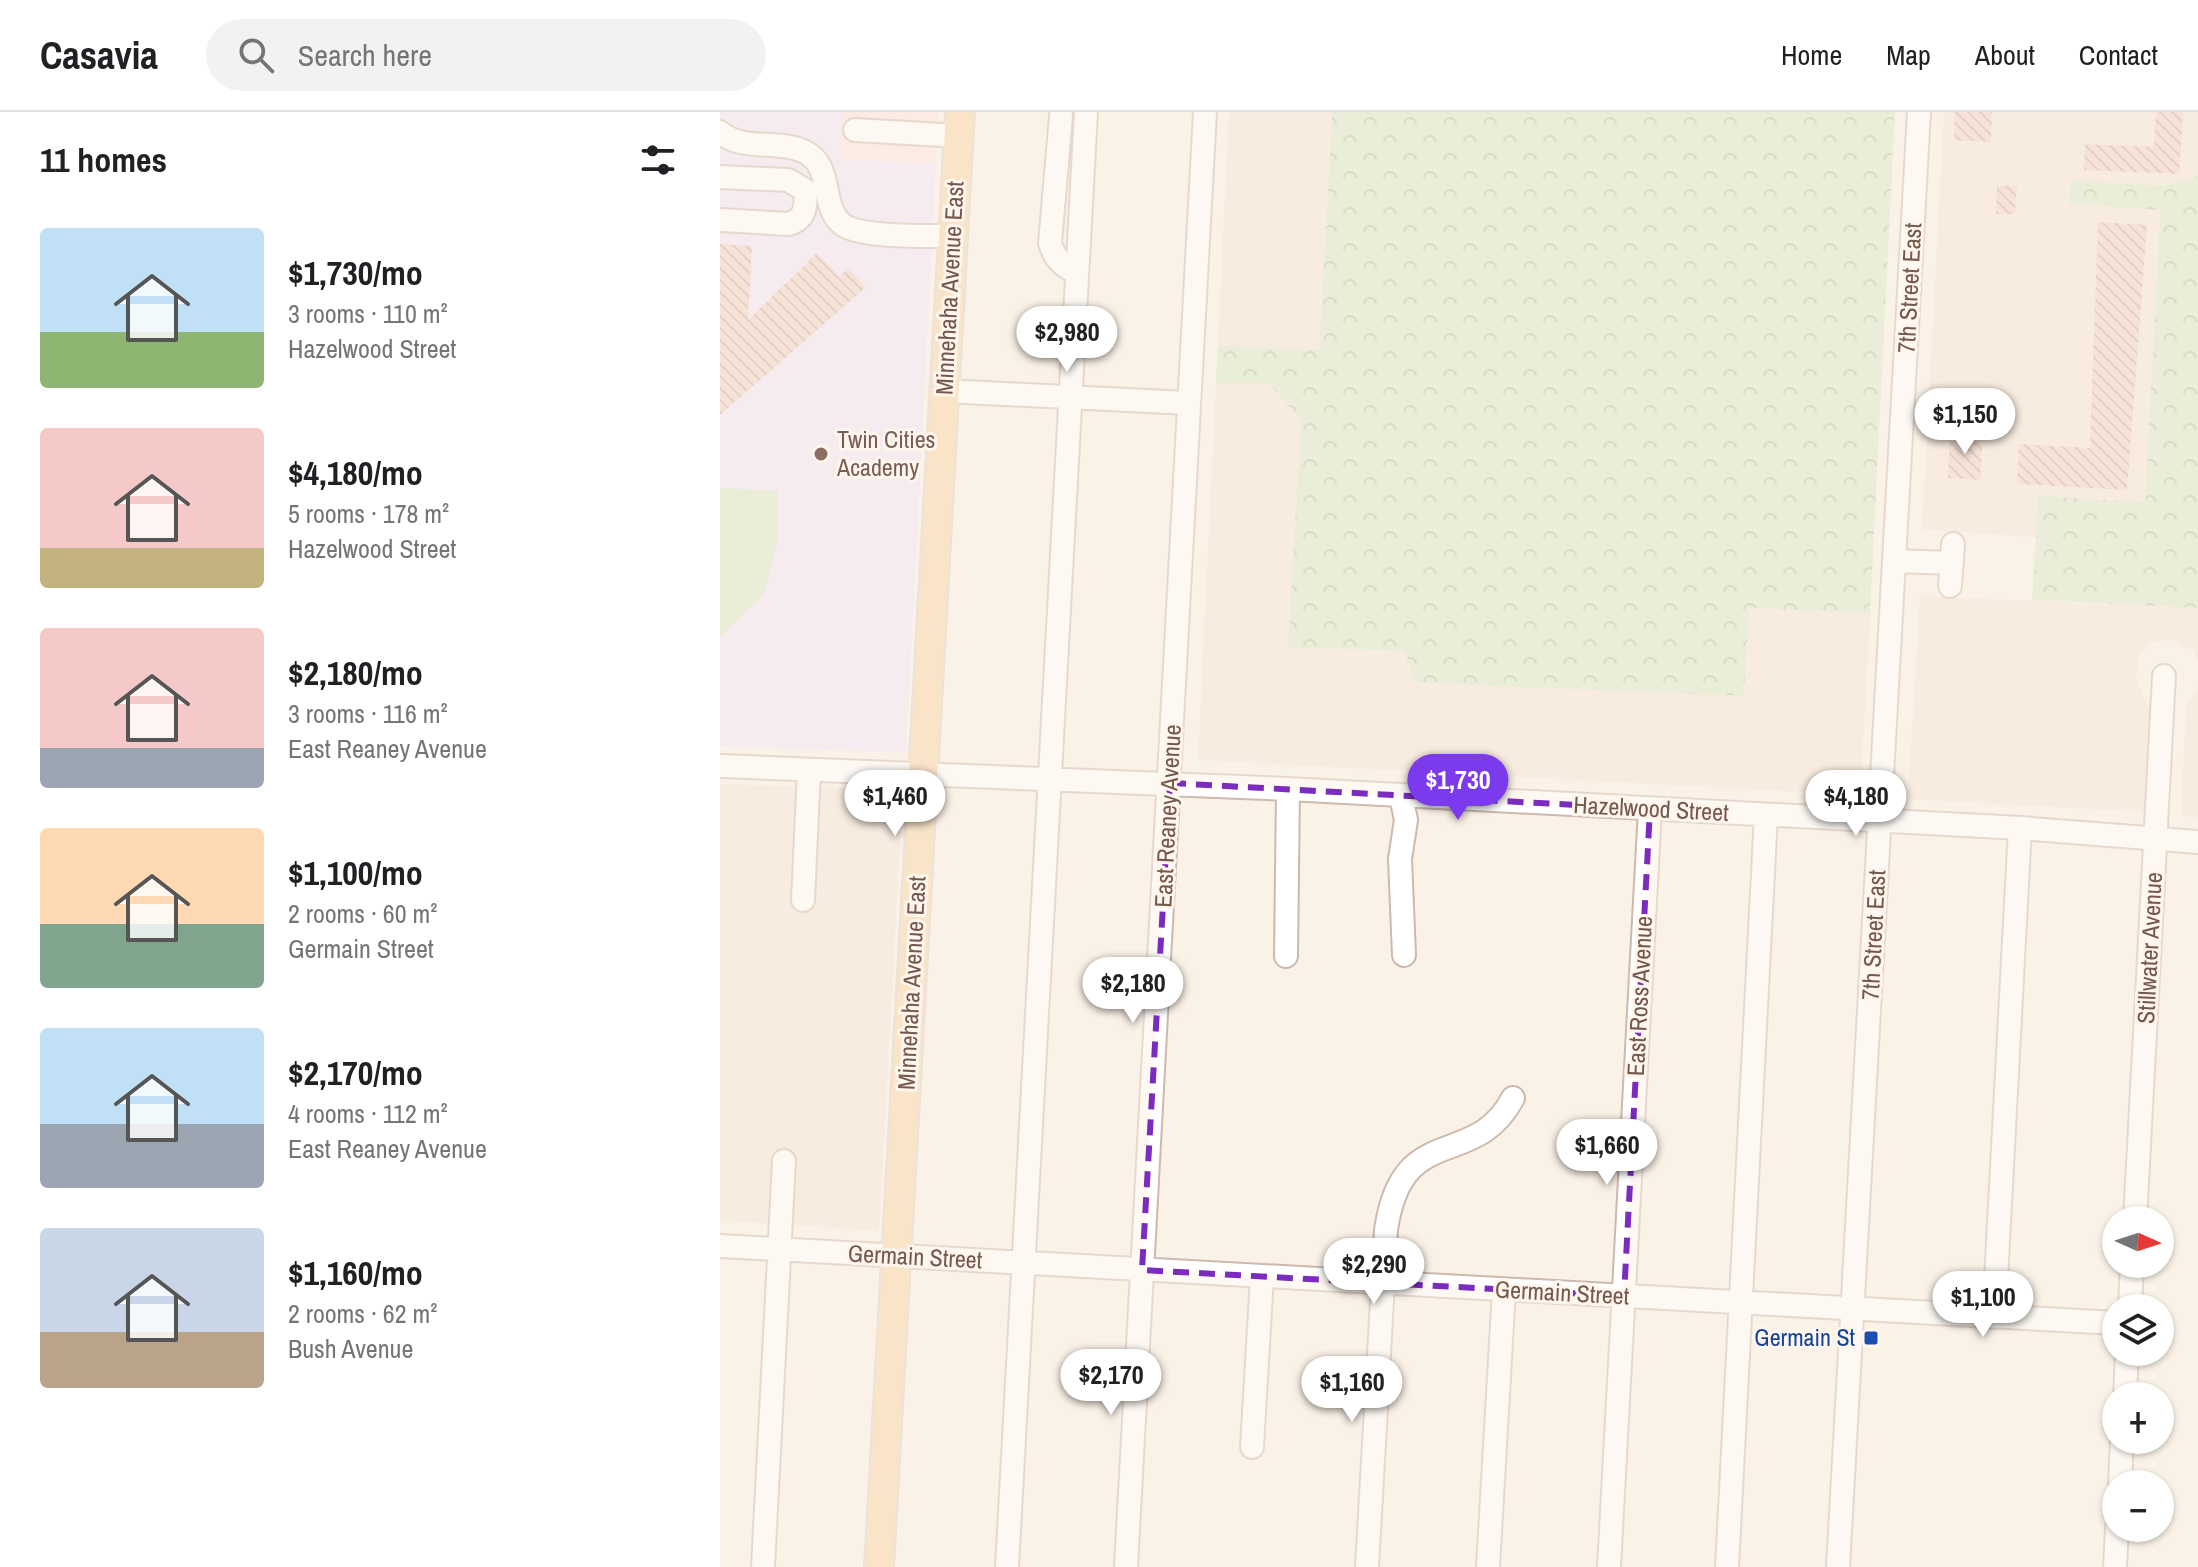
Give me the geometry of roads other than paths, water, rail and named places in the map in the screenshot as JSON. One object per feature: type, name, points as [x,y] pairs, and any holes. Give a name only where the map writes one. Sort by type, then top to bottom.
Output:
[{"type":"main road","name":"Minnehaha Avenue East","points":[[879,1567],[952,236],[951,128]]},
{"type":"street","points":[[937,112],[951,128]]},
{"type":"street","name":"East Reaney Avenue","points":[[1126,1567],[1205,112]]},
{"type":"street","name":"7th Street East","points":[[1838,1567],[1919,112]]},
{"type":"street","points":[[1007,1567],[1086,114],[1061,114],[1050,243],[1053,254],[1061,263],[1077,272]]},
{"type":"street","points":[[855,130],[910,123],[951,128]]},
{"type":"street","points":[[720,132],[742,143],[789,147],[811,155],[822,168],[834,214],[843,226],[860,231],[952,236]]},
{"type":"street","points":[[720,177],[788,180],[805,190],[806,202],[803,214],[796,222],[788,224],[720,220]]},
{"type":"street","points":[[944,391],[1188,403]]},
{"type":"street","points":[[1895,561],[1952,553],[1950,586]]},
{"type":"street","name":"Stillwater Avenue","points":[[2136,1206],[2164,676]]},
{"type":"street","name":"Hazelwood Street","points":[[720,766],[1288,789],[2020,828],[2198,842]]},
{"type":"street","points":[[803,900],[809,770]]},
{"type":"street","points":[[1286,956],[1288,789]]},
{"type":"street","points":[[1401,796],[1406,820],[1400,859],[1404,955]]},
{"type":"street","name":"East Ross Avenue","points":[[1609,1567],[1650,809]]},
{"type":"street","points":[[1727,1567],[1766,815]]},
{"type":"street","points":[[1994,1317],[2020,828]]},
{"type":"street","points":[[1367,1567],[1389,1210],[1400,1178],[1423,1158],[1486,1129],[1499,1119],[1513,1098]]},
{"type":"street","points":[[763,1567],[784,1161]]},
{"type":"street","name":"Germain Street","points":[[720,1246],[2102,1322]]},
{"type":"street","points":[[1252,1447],[1262,1277]]},
{"type":"street","points":[[1488,1567],[1504,1290]]},
{"type":"street","points":[[2115,1567],[2116,1542]]},
{"type":"place","name":"Twin Cities Academy","points":[[821,454]]},
{"type":"place","name":"Germain St","points":[[1871,1338]]}]
